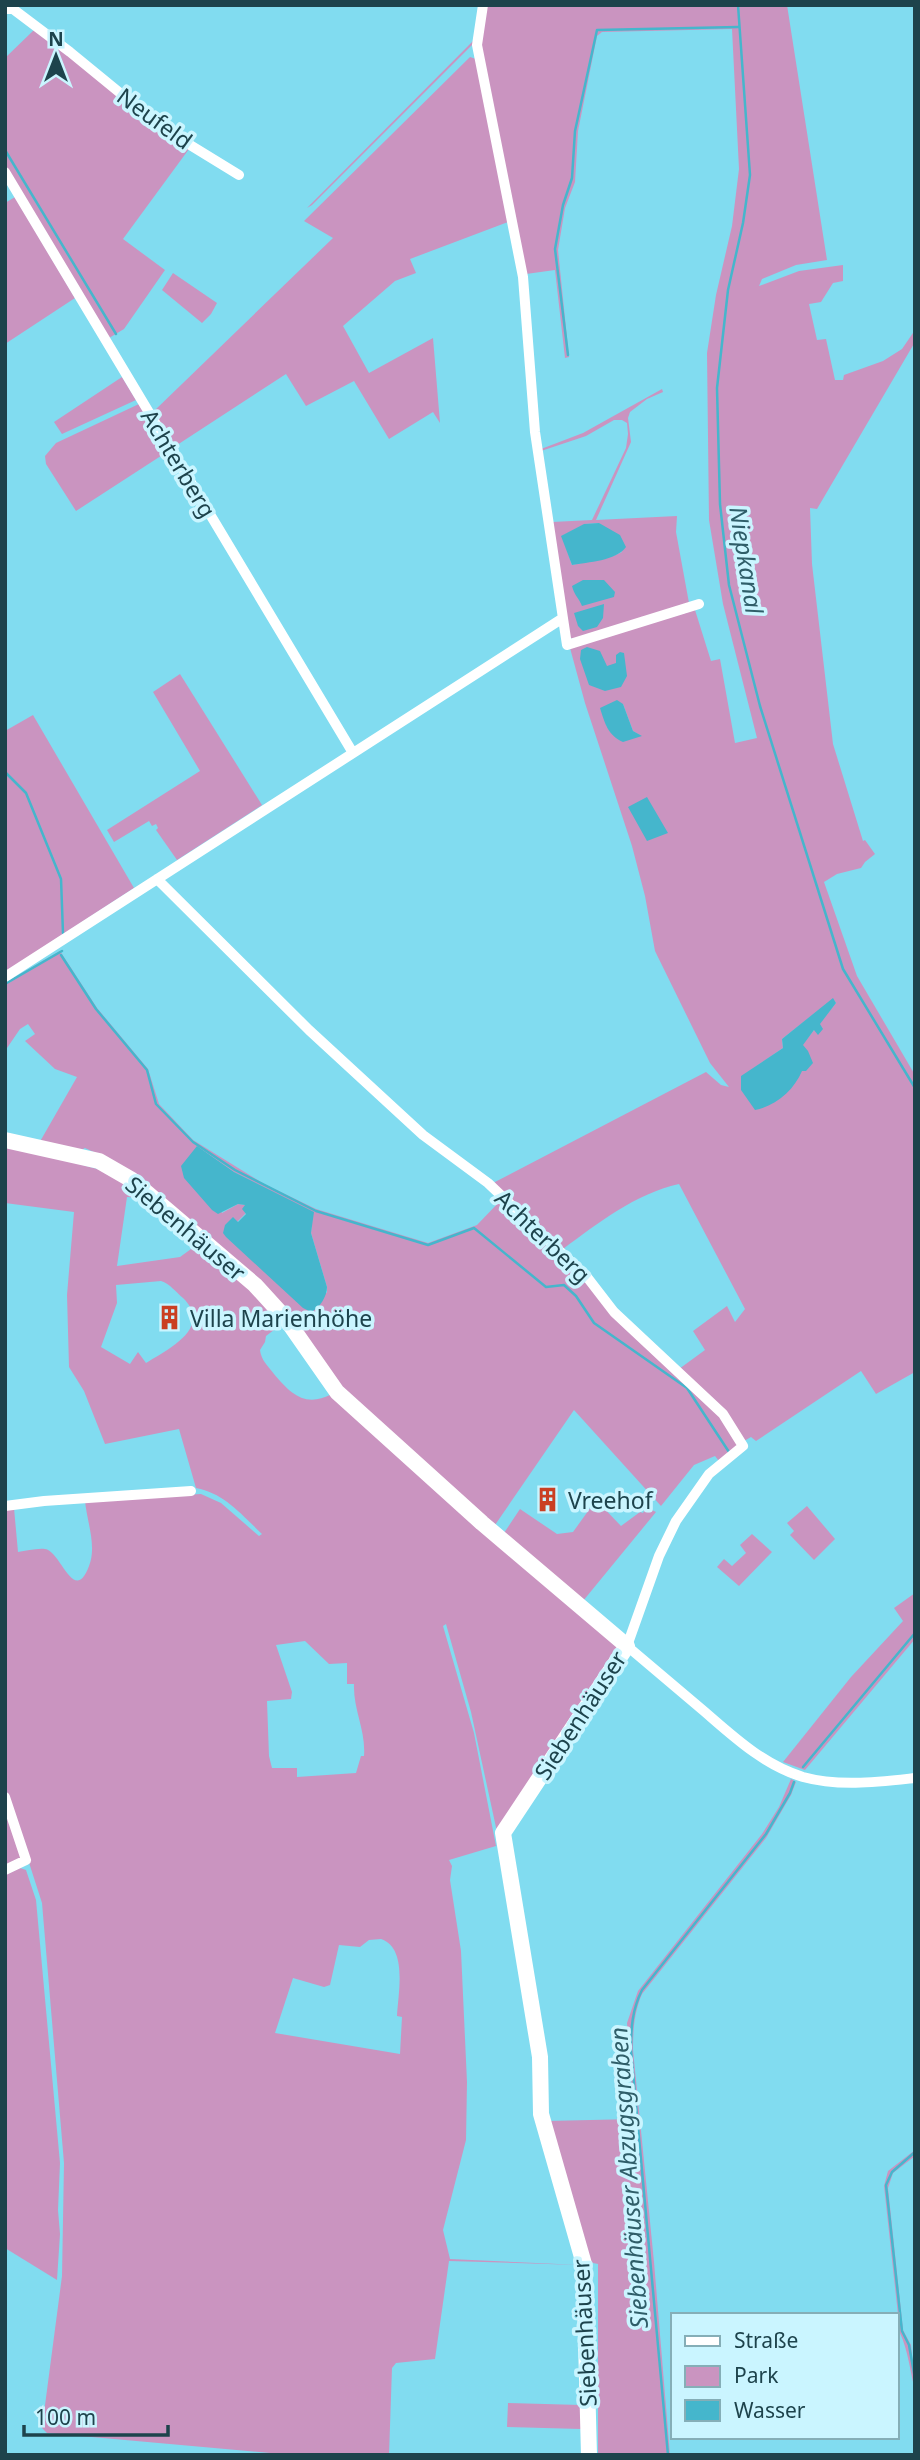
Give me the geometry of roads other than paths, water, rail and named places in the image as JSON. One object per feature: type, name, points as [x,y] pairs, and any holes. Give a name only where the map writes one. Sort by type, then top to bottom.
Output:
[{"type":"street","points":[[483,5],[477,45],[523,277],[535,432],[567,645],[699,604]]},
{"type":"street","name":"Neufeld","points":[[5,9],[13,9],[61,45],[164,129],[239,175]]},
{"type":"street","name":"Achterberg","points":[[5,172],[353,753]]},
{"type":"street","points":[[5,977],[563,618]]},
{"type":"street","name":"Achterberg","points":[[157,879],[309,1030],[423,1135],[488,1183],[587,1277],[614,1312],[723,1414],[736,1433],[743,1447],[709,1474],[676,1521],[659,1556],[627,1646]]},
{"type":"street","name":"Siebenhäuser","points":[[5,1140],[99,1161],[132,1180],[255,1285],[286,1320],[337,1392],[482,1523],[627,1646],[503,1833],[540,2057],[541,2115],[584,2264],[589,2455]]},
{"type":"street","points":[[5,1506],[44,1500],[191,1491]]},
{"type":"street","points":[[627,1646],[746,1747],[775,1766],[804,1777],[840,1782],[868,1783],[915,1778]]},
{"type":"street","points":[[5,1797],[26,1860],[5,1870]]},
{"type":"water","points":[[599,523],[620,535],[626,547],[609,558],[572,565],[561,536],[584,524]]},
{"type":"water","points":[[583,580],[604,580],[615,592],[614,597],[582,606],[572,586]]},
{"type":"water","points":[[604,604],[603,618],[597,627],[583,631],[578,626],[574,613]]},
{"type":"water","points":[[587,647],[600,651],[607,666],[616,663],[616,655],[624,653],[627,676],[621,687],[605,691],[589,685],[580,659],[581,650]]},
{"type":"water","points":[[617,700],[623,704],[633,731],[642,736],[623,742],[610,732],[600,708]]},
{"type":"water","points":[[647,797],[668,833],[647,841],[628,807]]},
{"type":"water","points":[[833,998],[836,1003],[820,1024],[823,1029],[818,1035],[814,1030],[803,1045],[813,1063],[806,1071],[802,1071],[794,1085],[783,1096],[770,1105],[755,1110],[741,1090],[741,1076],[783,1048],[782,1039]]},
{"type":"water","points":[[197,1146],[234,1172],[314,1212],[311,1233],[327,1287],[326,1294],[317,1308],[311,1312],[303,1308],[223,1233],[225,1225],[233,1217],[238,1222],[246,1214],[242,1209],[245,1205],[238,1204],[218,1214],[184,1178],[181,1166]]},
{"type":"waterway","name":"Niepkanal","points":[[738,5],[750,175],[743,223],[728,290],[717,388],[720,504],[729,585],[760,706],[843,969],[915,1088]]},
{"type":"waterway","points":[[568,355],[555,249],[563,205],[572,178],[575,131],[597,30],[738,27]]},
{"type":"waterway","points":[[5,150],[116,334]]},
{"type":"waterway","points":[[5,772],[26,793],[61,879],[63,933]]},
{"type":"waterway","points":[[5,984],[62,951]]},
{"type":"waterway","points":[[61,955],[96,1009],[147,1070],[156,1104],[193,1142],[235,1170],[316,1211],[428,1245],[474,1228],[546,1287],[564,1285],[576,1296],[594,1323],[687,1388],[729,1452]]},
{"type":"waterway","name":"Siebenhäuser Abzugsgraben","points":[[803,1767],[915,1633]]},
{"type":"waterway","name":"Siebenhäuser Abzugsgraben","points":[[668,2455],[631,2050],[633,2019],[642,1990],[766,1834],[794,1782]]},
{"type":"waterway","points":[[915,2152],[892,2172],[886,2185],[902,2331],[909,2345],[915,2379]]},
{"type":"place","name":"Villa Marienhöhe","points":[[170,1318]]},
{"type":"place","name":"Vreehof","points":[[548,1500]]}]
